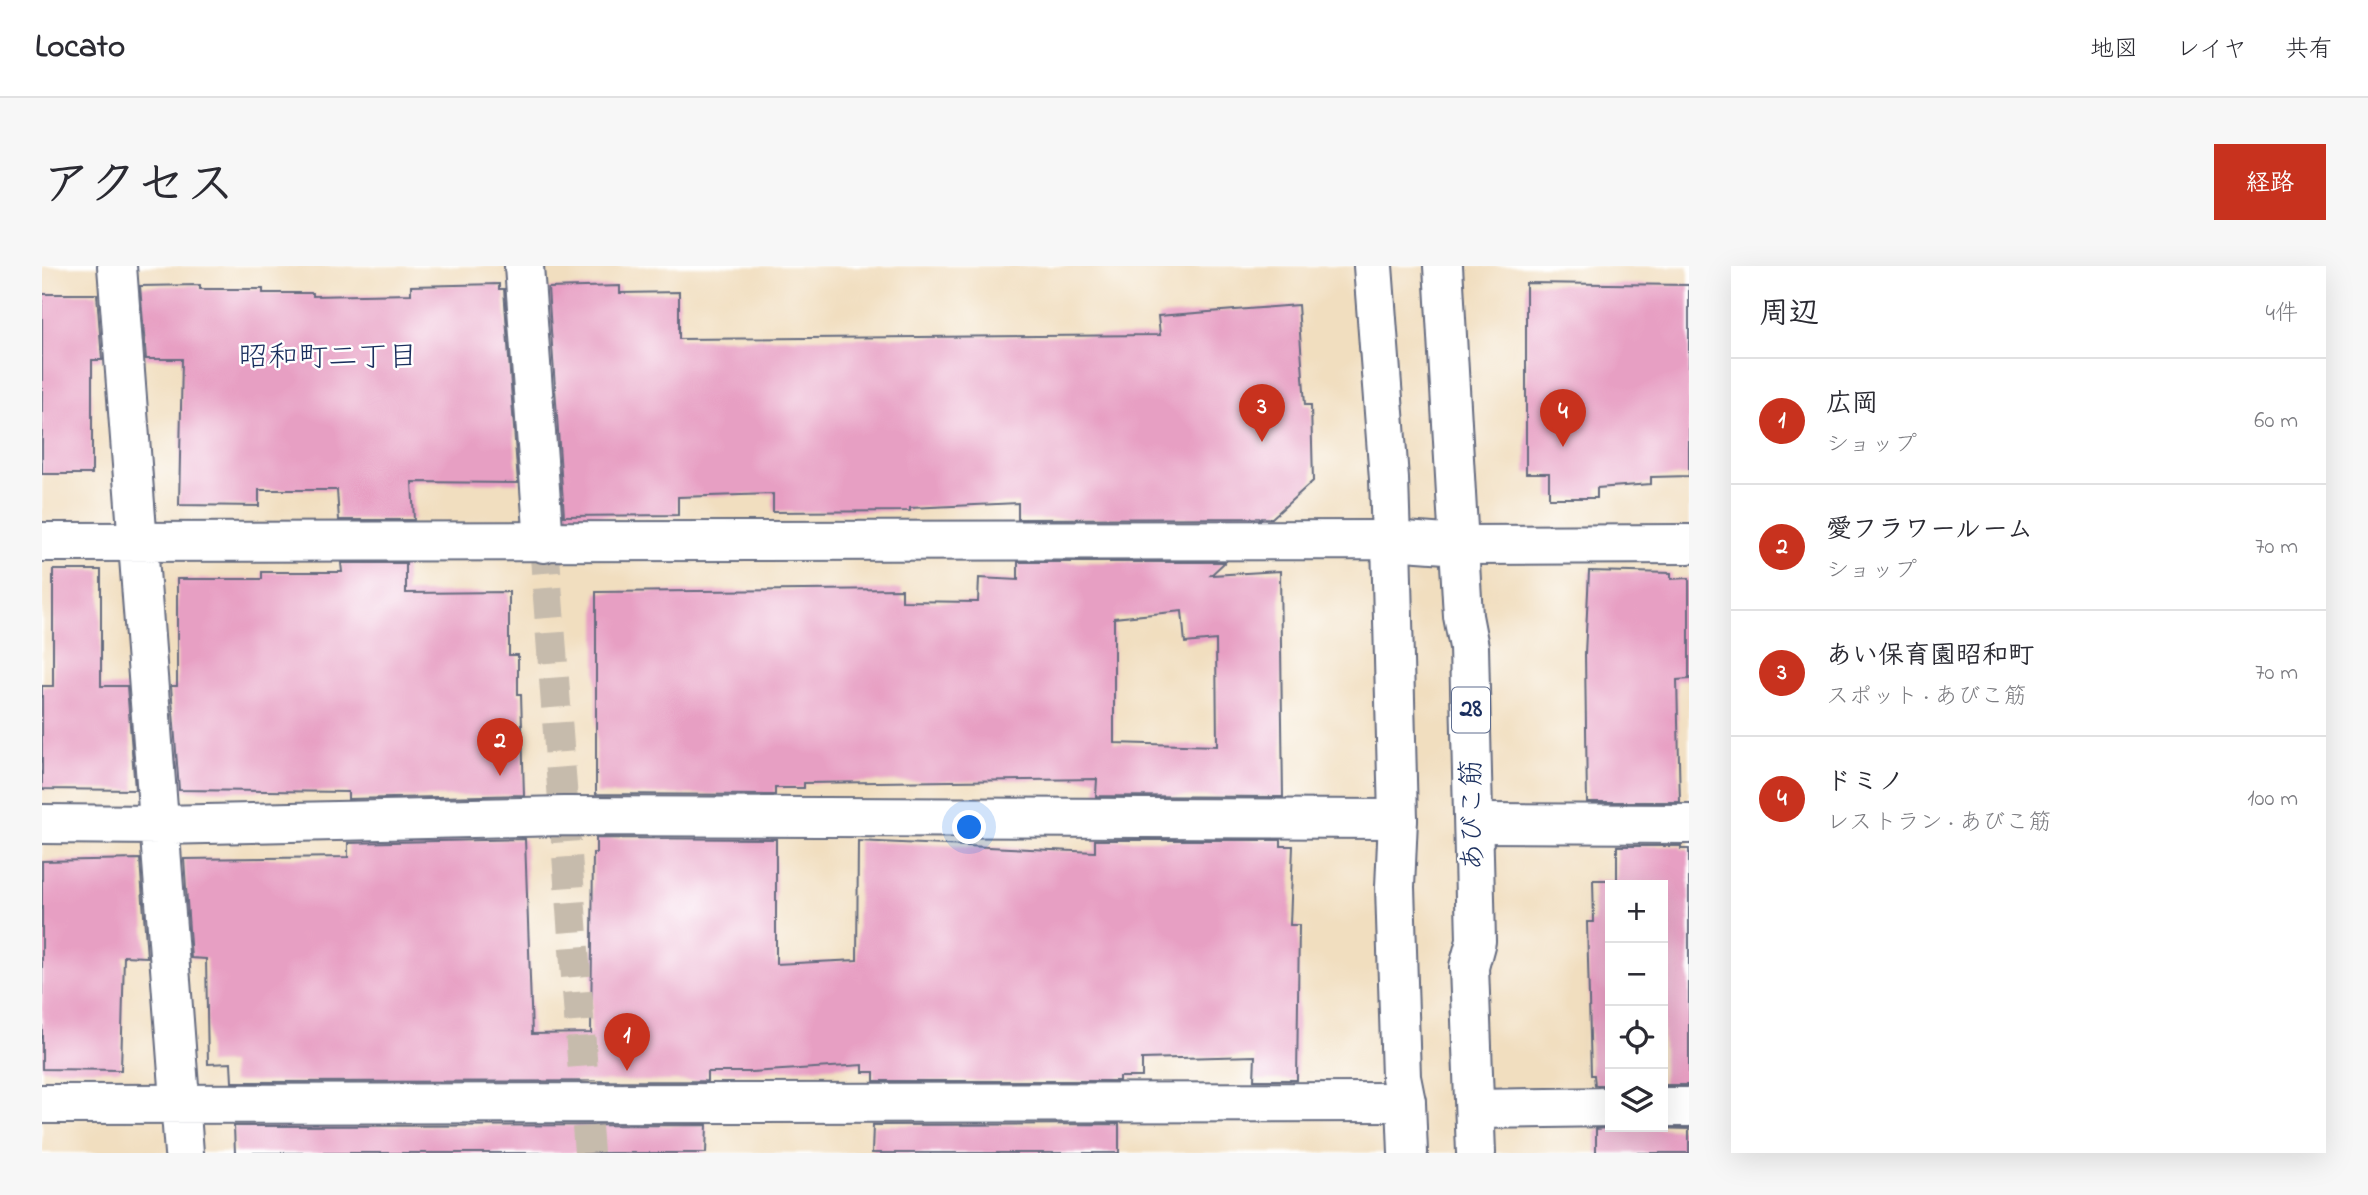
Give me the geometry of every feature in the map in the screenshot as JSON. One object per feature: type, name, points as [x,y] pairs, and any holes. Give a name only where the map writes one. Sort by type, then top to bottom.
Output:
[{"type":"street","points":[[117,266],[184,1153]]},
{"type":"street","points":[[524,266],[544,543]]},
{"type":"street","points":[[1373,266],[1389,479],[1398,820],[1395,901],[1401,1077],[1406,1102],[1408,1153]]},
{"type":"street","name":"あびこ筋","points":[[1443,266],[1463,616],[1469,647],[1476,941],[1469,967],[1476,1153]]},
{"type":"street","points":[[42,542],[1391,541],[1460,545],[1689,544]]},
{"type":"street","points":[[42,824],[160,825],[564,816],[1398,820]]},
{"type":"street","points":[[1475,823],[1689,824]]},
{"type":"street","points":[[42,1104],[1406,1102]]},
{"type":"street","points":[[1475,1109],[1605,1107]]},
{"type":"street","points":[[1668,1107],[1689,1107]]},
{"type":"building","points":[[1526,283],[1689,285],[1689,476],[1651,477],[1651,484],[1597,488],[1597,498],[1549,498],[1549,473],[1526,473]]},
{"type":"building","points":[[499,284],[499,289],[504,289],[518,483],[412,482],[414,520],[339,520],[337,490],[259,490],[259,506],[179,505],[182,359],[146,359],[140,286],[200,285],[200,289],[263,289],[263,293],[313,293],[313,296],[411,294],[411,286]]},
{"type":"building","points":[[620,286],[620,293],[679,292],[679,339],[1160,335],[1158,316],[1298,305],[1305,405],[1311,405],[1313,481],[1272,518],[1018,519],[1018,503],[910,508],[910,511],[773,512],[773,494],[678,497],[678,515],[564,516],[548,288]]},
{"type":"building","points":[[42,294],[97,294],[102,360],[92,360],[92,474],[42,474]]},
{"type":"building","points":[[1018,562],[1225,562],[1211,575],[1280,571],[1283,797],[1096,796],[1097,779],[804,783],[804,788],[775,788],[775,795],[596,794],[596,592],[902,589],[902,601],[978,602],[979,578],[1018,580]],"holes":[[[1182,611],[1185,643],[1216,640],[1217,746],[1114,743],[1114,618]]]},
{"type":"building","points":[[341,563],[406,563],[406,593],[509,592],[509,655],[518,655],[524,795],[348,799],[348,792],[179,790],[171,686],[177,686],[177,579],[262,579],[262,572],[342,572]]},
{"type":"building","points":[[53,570],[101,570],[101,686],[127,686],[135,790],[42,789],[42,686],[53,686]]},
{"type":"building","points":[[1589,571],[1671,573],[1671,579],[1689,578],[1689,679],[1677,680],[1680,802],[1587,802],[1585,654]]},
{"type":"building","points":[[596,838],[776,839],[776,964],[857,960],[858,841],[1095,852],[1095,840],[1281,840],[1281,846],[1293,846],[1290,925],[1299,925],[1297,1080],[1254,1080],[1255,1056],[1142,1059],[1142,1077],[1119,1077],[1119,1081],[874,1081],[874,1072],[863,1072],[863,1065],[707,1072],[707,1081],[232,1082],[231,1063],[208,1064],[206,959],[191,958],[184,859],[348,857],[348,843],[525,839],[532,1034],[591,1033],[593,853],[596,853]]},
{"type":"building","points":[[1617,846],[1681,846],[1681,849],[1689,849],[1689,1085],[1668,1085],[1668,880],[1617,880]]},
{"type":"building","points":[[140,859],[147,957],[124,956],[121,1070],[42,1069],[42,861]]},
{"type":"building","points":[[1593,880],[1605,880],[1605,1085],[1595,1085],[1594,1075],[1591,1075],[1587,922],[1594,922]]},
{"type":"building","points":[[1119,1124],[1119,1153],[872,1153],[873,1125]]},
{"type":"building","points":[[707,1125],[706,1153],[235,1153],[234,1126]]},
{"type":"building","points":[[1605,1128],[1605,1132],[1668,1132],[1668,1128],[1689,1129],[1689,1153],[1596,1153],[1596,1129]]},
{"type":"tunnel","points":[[544,543],[589,1153]]},
{"type":"place","name":"あい保育園昭和町","points":[[1262,442]]},
{"type":"place","name":"ドミノ","points":[[1563,447]]},
{"type":"place","name":"愛フラワールーム","points":[[500,776]]},
{"type":"place","name":"広岡","points":[[627,1071]]},
{"type":"district","name":"昭和町二丁目","points":[[328,359]]}]
